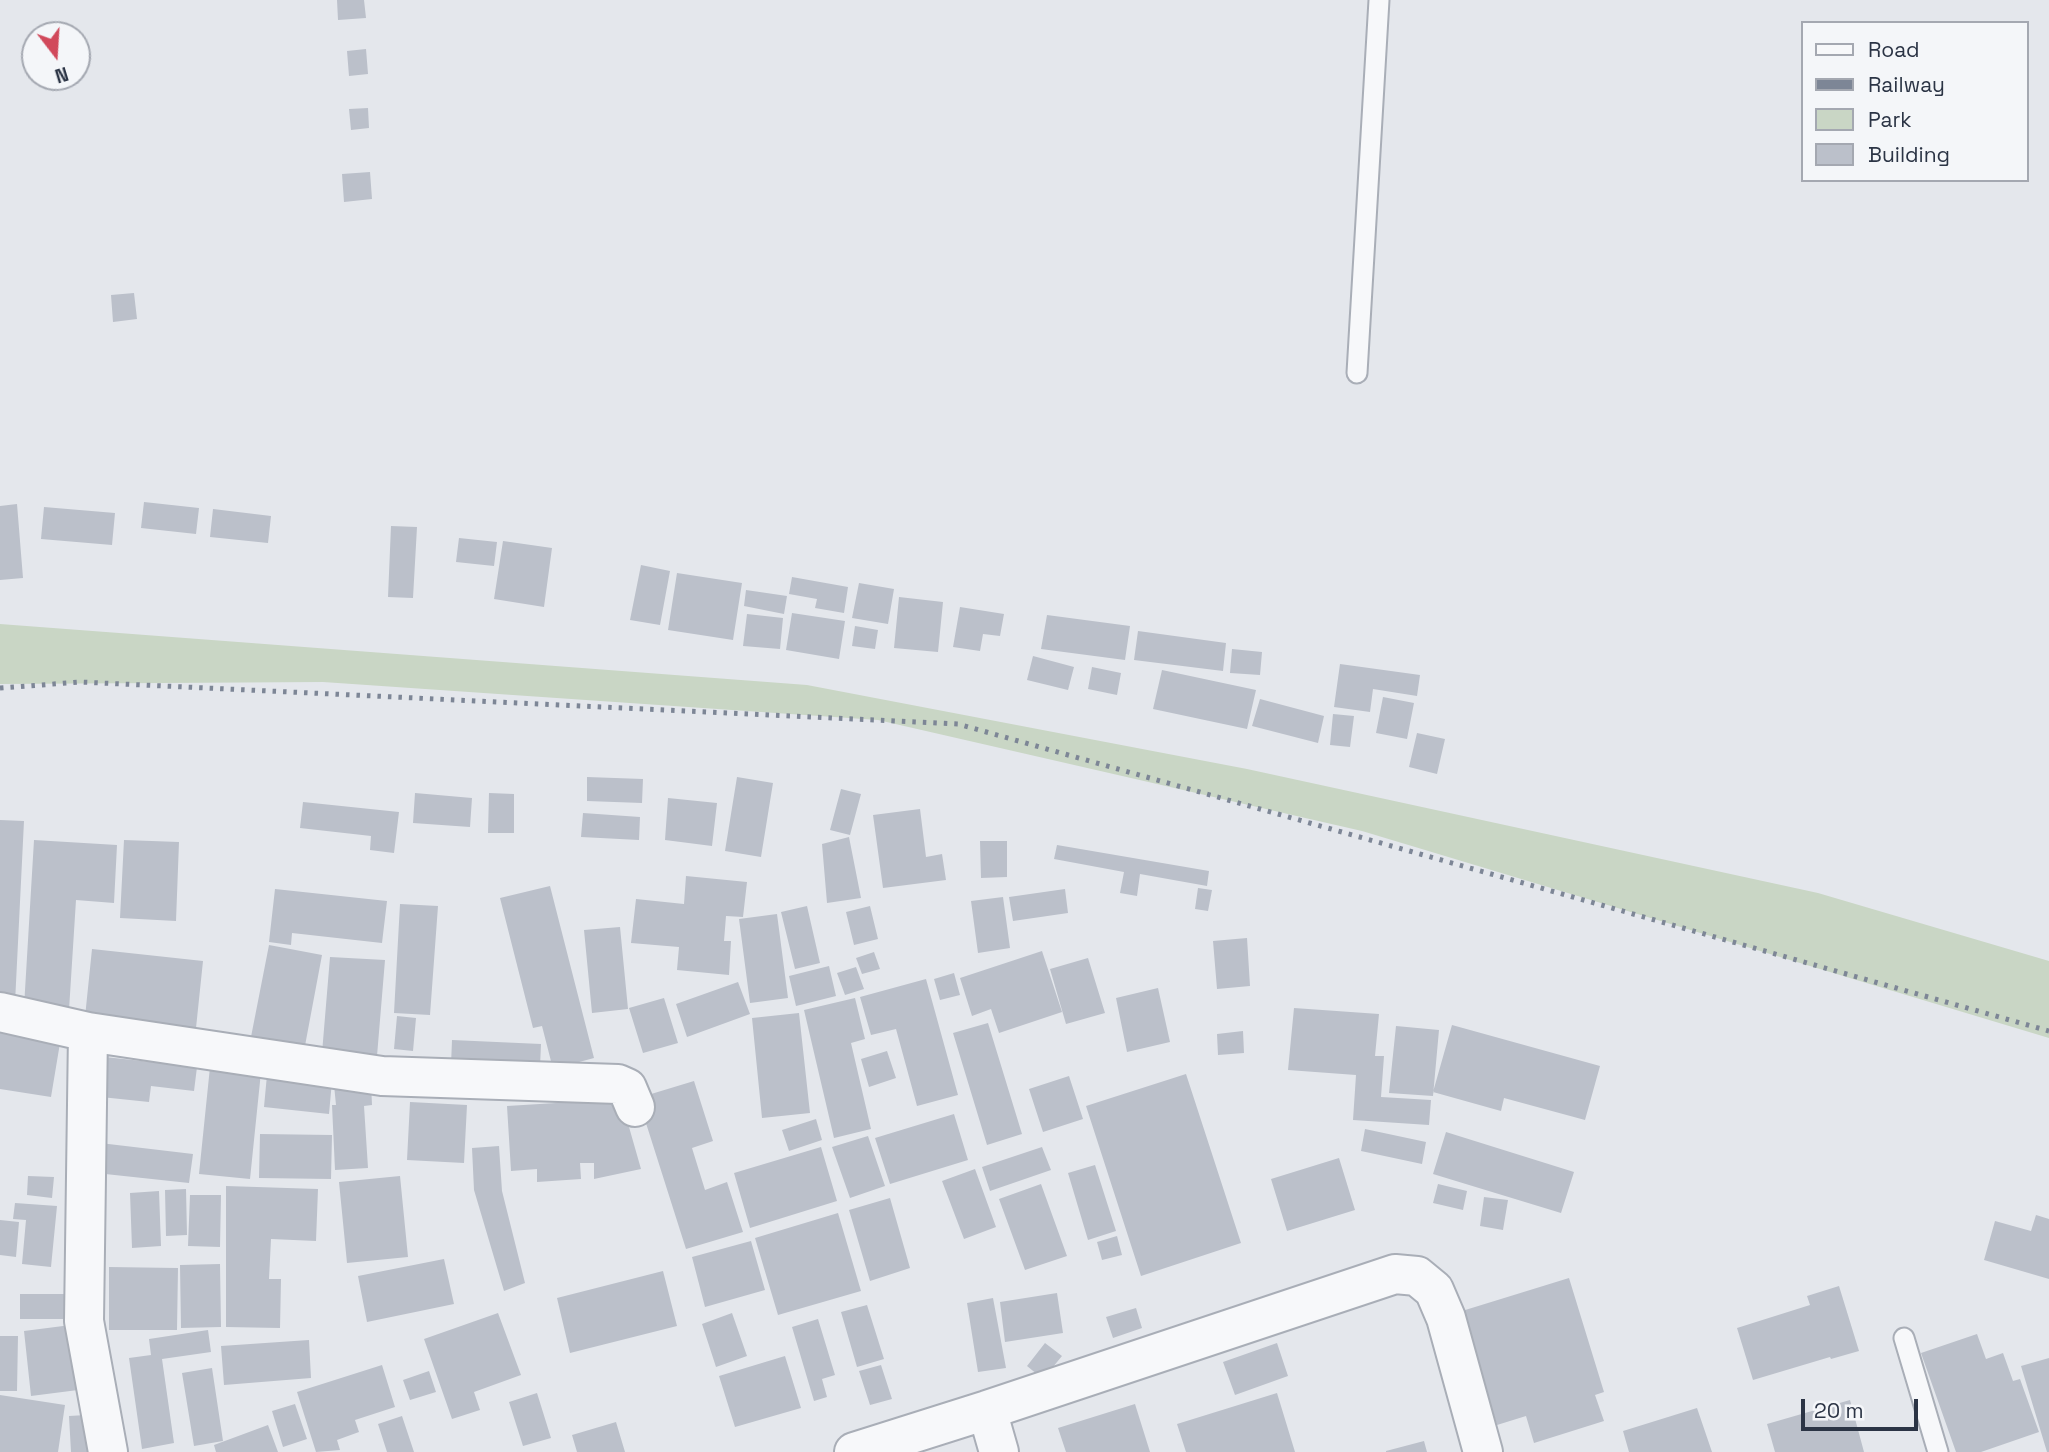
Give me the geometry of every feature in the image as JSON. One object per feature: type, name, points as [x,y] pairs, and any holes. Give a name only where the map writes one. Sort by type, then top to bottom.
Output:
[{"type":"street","points":[[0,1012],[88,1032],[382,1076],[618,1084],[627,1088],[635,1107]]},
{"type":"street","points":[[88,1032],[83,1321],[108,1452]]},
{"type":"street","points":[[854,1452],[1395,1274],[1417,1276],[1434,1290],[1446,1318],[1483,1452]]},
{"type":"street","points":[[987,1410],[999,1452]]},
{"type":"lane","points":[[1357,373],[1379,0]]},
{"type":"lane","points":[[1903,1339],[1938,1452]]},
{"type":"green space","points":[[0,624],[807,685],[1247,769],[1818,893],[2049,961],[2049,1038],[1362,831],[878,720],[323,682],[0,684]]},
{"type":"building","points":[[337,0],[364,0],[366,18],[338,20]]},
{"type":"building","points":[[366,49],[368,74],[349,76],[347,51]]},
{"type":"building","points":[[368,108],[369,128],[351,130],[349,109]]},
{"type":"building","points":[[370,172],[372,199],[344,202],[342,174]]},
{"type":"building","points":[[134,293],[137,319],[113,322],[111,295]]},
{"type":"building","points":[[144,502],[199,508],[196,534],[141,528]]},
{"type":"building","points":[[17,504],[23,578],[0,580],[0,506]]},
{"type":"building","points":[[44,507],[115,513],[112,545],[41,539]]},
{"type":"building","points":[[213,509],[271,516],[268,543],[210,537]]},
{"type":"building","points":[[391,526],[417,527],[413,598],[388,597]]},
{"type":"building","points":[[459,538],[497,542],[494,566],[456,562]]},
{"type":"building","points":[[503,541],[552,548],[544,607],[494,599]]},
{"type":"building","points":[[641,565],[670,571],[660,625],[630,620]]},
{"type":"building","points":[[677,573],[742,583],[733,640],[668,630]]},
{"type":"building","points":[[792,577],[848,587],[844,613],[815,608],[817,599],[789,594]]},
{"type":"building","points":[[859,583],[894,589],[888,624],[852,618]]},
{"type":"building","points":[[746,590],[787,596],[784,614],[744,606]]},
{"type":"building","points":[[899,597],[943,602],[938,652],[894,648]]},
{"type":"building","points":[[960,607],[1004,614],[1000,636],[983,634],[980,651],[953,647]]},
{"type":"building","points":[[792,613],[845,621],[839,659],[786,650]]},
{"type":"building","points":[[747,614],[783,618],[780,649],[743,646]]},
{"type":"building","points":[[1047,615],[1130,626],[1125,660],[1041,649]]},
{"type":"building","points":[[855,626],[878,630],[875,649],[852,646]]},
{"type":"building","points":[[1138,631],[1226,643],[1223,671],[1134,660]]},
{"type":"building","points":[[1232,649],[1262,652],[1260,675],[1230,673]]},
{"type":"building","points":[[1033,656],[1074,667],[1068,690],[1027,680]]},
{"type":"building","points":[[1340,664],[1420,675],[1417,696],[1373,689],[1370,712],[1334,707]]},
{"type":"building","points":[[1092,667],[1121,673],[1117,695],[1088,689]]},
{"type":"building","points":[[1162,670],[1256,690],[1247,729],[1153,709]]},
{"type":"building","points":[[1383,697],[1414,703],[1407,739],[1376,733]]},
{"type":"building","points":[[1260,699],[1324,716],[1318,743],[1252,726]]},
{"type":"building","points":[[1333,714],[1354,716],[1350,747],[1330,745]]},
{"type":"building","points":[[1417,733],[1445,739],[1437,774],[1409,767]]},
{"type":"building","points":[[587,777],[643,779],[642,803],[587,801]]},
{"type":"building","points":[[737,777],[773,783],[761,857],[725,851]]},
{"type":"building","points":[[841,789],[861,794],[850,835],[830,830]]},
{"type":"building","points":[[415,793],[472,798],[470,827],[413,823]]},
{"type":"building","points":[[489,793],[514,794],[514,833],[488,833]]},
{"type":"building","points":[[668,798],[717,803],[712,846],[665,840]]},
{"type":"building","points":[[303,802],[399,812],[394,853],[370,850],[371,836],[300,828]]},
{"type":"building","points":[[920,809],[926,857],[942,854],[946,880],[883,888],[873,815]]},
{"type":"building","points":[[583,813],[640,817],[639,840],[581,837]]},
{"type":"building","points":[[0,820],[24,821],[15,1003],[0,1002]]},
{"type":"building","points":[[849,837],[861,898],[827,903],[822,844]]},
{"type":"building","points":[[34,840],[117,845],[114,903],[76,900],[69,1010],[24,1007]]},
{"type":"building","points":[[124,840],[179,842],[176,921],[120,918]]},
{"type":"building","points":[[980,841],[1007,841],[1007,877],[981,878]]},
{"type":"building","points":[[1057,845],[1209,871],[1207,886],[1140,874],[1137,896],[1120,893],[1124,872],[1054,859]]},
{"type":"building","points":[[686,876],[747,882],[743,917],[726,916],[724,941],[731,941],[729,975],[677,970],[679,947],[631,943],[636,899],[684,904]]},
{"type":"building","points":[[550,886],[594,1058],[553,1069],[542,1026],[533,1028],[500,898]]},
{"type":"building","points":[[1198,888],[1212,890],[1208,911],[1195,909]]},
{"type":"building","points":[[275,889],[387,901],[382,943],[292,933],[291,945],[269,942]]},
{"type":"building","points":[[1065,889],[1068,913],[1013,921],[1009,897]]},
{"type":"building","points":[[1003,897],[1010,948],[978,953],[971,901]]},
{"type":"building","points":[[400,904],[438,906],[430,1015],[394,1013]]},
{"type":"building","points":[[807,906],[820,963],[795,969],[781,912]]},
{"type":"building","points":[[870,906],[878,939],[854,945],[846,912]]},
{"type":"building","points":[[777,914],[788,998],[750,1003],[739,919]]},
{"type":"building","points":[[620,927],[628,1009],[592,1013],[584,930]]},
{"type":"building","points":[[1247,938],[1250,986],[1217,989],[1213,941]]},
{"type":"building","points":[[269,945],[322,955],[304,1051],[250,1042]]},
{"type":"building","points":[[92,949],[203,961],[196,1028],[85,1017]]},
{"type":"building","points":[[1042,951],[1062,1012],[999,1033],[991,1009],[972,1016],[960,978]]},
{"type":"building","points":[[874,952],[880,969],[862,974],[856,958]]},
{"type":"building","points":[[330,957],[385,960],[377,1056],[322,1053]]},
{"type":"building","points":[[1088,958],[1105,1013],[1066,1024],[1050,969]]},
{"type":"building","points":[[829,966],[836,996],[796,1006],[789,976]]},
{"type":"building","points":[[856,967],[864,989],[845,995],[837,973]]},
{"type":"building","points":[[954,973],[960,995],[940,1000],[934,979]]},
{"type":"building","points":[[926,979],[958,1095],[917,1106],[896,1029],[871,1035],[860,997]]},
{"type":"building","points":[[738,982],[750,1014],[687,1037],[676,1004]]},
{"type":"building","points":[[1158,988],[1170,1042],[1127,1052],[1116,998]]},
{"type":"building","points":[[664,998],[678,1043],[643,1053],[629,1008]]},
{"type":"building","points":[[855,998],[865,1039],[851,1043],[871,1129],[834,1138],[804,1010]]},
{"type":"building","points":[[1294,1008],[1379,1014],[1375,1056],[1384,1056],[1381,1097],[1431,1100],[1429,1125],[1353,1120],[1356,1075],[1288,1070]]},
{"type":"building","points":[[799,1013],[810,1113],[762,1118],[752,1018]]},
{"type":"building","points":[[397,1016],[416,1018],[413,1051],[394,1049]]},
{"type":"building","points":[[0,1022],[62,1031],[51,1097],[0,1089]]},
{"type":"building","points":[[988,1023],[1022,1134],[987,1145],[953,1033]]},
{"type":"building","points":[[1452,1025],[1600,1066],[1585,1120],[1504,1098],[1501,1111],[1433,1092]]},
{"type":"building","points":[[1396,1026],[1439,1030],[1433,1096],[1389,1093]]},
{"type":"building","points":[[1243,1031],[1244,1053],[1218,1055],[1217,1034]]},
{"type":"building","points":[[452,1040],[541,1044],[540,1067],[451,1065]]},
{"type":"building","points":[[887,1051],[896,1078],[869,1087],[861,1059]]},
{"type":"building","points":[[105,1057],[197,1067],[194,1091],[151,1086],[149,1102],[101,1097]]},
{"type":"building","points":[[210,1067],[261,1072],[250,1179],[199,1174]]},
{"type":"building","points":[[1186,1074],[1241,1243],[1141,1276],[1086,1106]]},
{"type":"building","points":[[267,1075],[332,1081],[329,1114],[264,1107]]},
{"type":"building","points":[[1069,1076],[1083,1119],[1043,1132],[1029,1089]]},
{"type":"building","points":[[694,1081],[713,1141],[692,1148],[705,1190],[727,1182],[743,1232],[686,1249],[638,1098]]},
{"type":"building","points":[[371,1083],[372,1105],[364,1106],[368,1168],[335,1170],[332,1105],[336,1105],[334,1085]]},
{"type":"building","points":[[621,1099],[641,1169],[594,1179],[594,1163],[580,1163],[581,1179],[537,1182],[537,1169],[511,1171],[507,1106]]},
{"type":"building","points":[[410,1102],[467,1105],[464,1163],[407,1160]]},
{"type":"building","points":[[954,1114],[968,1160],[890,1184],[875,1138]]},
{"type":"building","points":[[816,1119],[822,1140],[789,1151],[782,1130]]},
{"type":"building","points":[[1365,1129],[1426,1142],[1422,1164],[1361,1151]]},
{"type":"building","points":[[1446,1132],[1574,1172],[1561,1213],[1433,1174]]},
{"type":"building","points":[[260,1134],[332,1135],[331,1179],[259,1178]]},
{"type":"building","points":[[868,1136],[885,1186],[850,1198],[832,1147]]},
{"type":"building","points":[[100,1143],[193,1154],[189,1183],[96,1173]]},
{"type":"building","points":[[499,1146],[502,1191],[525,1283],[504,1291],[474,1190],[472,1148]]},
{"type":"building","points":[[821,1147],[837,1201],[750,1228],[734,1173]]},
{"type":"building","points":[[1042,1147],[1051,1170],[990,1191],[982,1167]]},
{"type":"building","points":[[1339,1158],[1355,1210],[1287,1231],[1271,1179]]},
{"type":"building","points":[[1095,1165],[1116,1231],[1088,1240],[1068,1173]]},
{"type":"building","points":[[975,1169],[996,1227],[964,1239],[942,1181]]},
{"type":"building","points":[[28,1176],[54,1177],[52,1198],[27,1195]]},
{"type":"building","points":[[400,1176],[408,1257],[347,1263],[339,1182]]},
{"type":"building","points":[[1041,1184],[1067,1256],[1025,1270],[999,1199]]},
{"type":"building","points":[[1438,1184],[1467,1191],[1463,1210],[1433,1203]]},
{"type":"building","points":[[226,1186],[318,1189],[316,1241],[271,1239],[269,1279],[281,1279],[280,1328],[226,1327]]},
{"type":"building","points":[[186,1189],[187,1235],[166,1236],[165,1190]]},
{"type":"building","points":[[159,1191],[161,1246],[132,1248],[130,1193]]},
{"type":"building","points":[[190,1195],[221,1195],[220,1247],[188,1246]]},
{"type":"building","points":[[1484,1197],[1508,1200],[1503,1230],[1480,1226]]},
{"type":"building","points":[[890,1198],[910,1268],[870,1281],[849,1210]]},
{"type":"building","points":[[15,1203],[57,1206],[51,1267],[22,1264],[26,1220],[13,1219]]},
{"type":"building","points":[[838,1213],[861,1291],[778,1315],[755,1238]]},
{"type":"building","points":[[2036,1215],[2049,1219],[2049,1279],[1984,1260],[1995,1221],[2031,1231]]},
{"type":"building","points":[[0,1220],[19,1222],[16,1257],[0,1255]]},
{"type":"building","points":[[1117,1236],[1122,1255],[1102,1260],[1097,1242]]},
{"type":"building","points":[[751,1241],[765,1290],[705,1307],[692,1257]]},
{"type":"building","points":[[444,1259],[454,1304],[367,1322],[358,1276]]},
{"type":"building","points":[[220,1264],[221,1327],[181,1328],[180,1265]]},
{"type":"building","points":[[109,1267],[178,1268],[177,1330],[109,1330]]},
{"type":"building","points":[[663,1271],[677,1326],[570,1353],[557,1298]]},
{"type":"building","points":[[1569,1278],[1604,1392],[1595,1395],[1604,1421],[1534,1443],[1526,1416],[1497,1425],[1462,1311]]},
{"type":"building","points":[[1839,1286],[1859,1351],[1753,1380],[1737,1328],[1810,1305],[1807,1296]]},
{"type":"building","points":[[1057,1293],[1063,1333],[1005,1342],[1000,1302]]},
{"type":"building","points":[[20,1294],[65,1294],[64,1319],[20,1319]]},
{"type":"building","points":[[993,1298],[1006,1368],[978,1372],[967,1303]]},
{"type":"building","points":[[867,1305],[884,1359],[857,1367],[841,1312]]},
{"type":"building","points":[[1136,1308],[1142,1328],[1113,1338],[1106,1317]]},
{"type":"building","points":[[498,1313],[521,1375],[474,1392],[480,1410],[452,1419],[424,1339]]},
{"type":"building","points":[[732,1313],[747,1356],[716,1367],[702,1324]]},
{"type":"building","points":[[818,1319],[835,1375],[822,1379],[827,1397],[814,1401],[792,1327]]},
{"type":"building","points":[[71,1325],[78,1390],[31,1396],[24,1331]]},
{"type":"building","points":[[208,1330],[211,1352],[162,1359],[174,1443],[142,1449],[129,1358],[151,1355],[149,1339]]},
{"type":"building","points":[[1977,1334],[1986,1359],[2003,1353],[2013,1381],[2020,1379],[2039,1432],[1981,1452],[1956,1452],[1921,1353]]},
{"type":"building","points":[[0,1336],[18,1336],[17,1391],[0,1391]]},
{"type":"building","points":[[309,1340],[311,1378],[224,1385],[221,1346]]},
{"type":"building","points":[[1045,1343],[1062,1356],[1043,1379],[1027,1366]]},
{"type":"building","points":[[1277,1343],[1288,1376],[1235,1395],[1223,1362]]},
{"type":"building","points":[[785,1356],[801,1408],[735,1427],[719,1376]]},
{"type":"building","points":[[2049,1358],[2049,1452],[2047,1452],[2021,1366]]},
{"type":"building","points":[[382,1365],[395,1407],[355,1420],[359,1432],[337,1440],[340,1450],[316,1452],[297,1392]]},
{"type":"building","points":[[881,1365],[892,1399],[870,1405],[859,1371]]},
{"type":"building","points":[[212,1368],[223,1441],[194,1446],[182,1373]]},
{"type":"building","points":[[429,1371],[436,1392],[410,1400],[403,1380]]},
{"type":"building","points":[[537,1393],[551,1438],[523,1446],[509,1402]]},
{"type":"building","points":[[1277,1393],[1295,1452],[1186,1452],[1177,1424]]},
{"type":"building","points":[[0,1395],[65,1405],[58,1452],[0,1452]]},
{"type":"building","points":[[1850,1400],[1864,1452],[1775,1452],[1767,1424]]},
{"type":"building","points":[[295,1404],[307,1439],[283,1447],[272,1411]]},
{"type":"building","points":[[1135,1404],[1150,1452],[1066,1452],[1058,1428]]},
{"type":"building","points":[[1697,1408],[1712,1452],[1629,1452],[1623,1431]]},
{"type":"building","points":[[86,1415],[87,1452],[71,1452],[69,1416]]},
{"type":"building","points":[[402,1416],[414,1452],[387,1452],[378,1424]]},
{"type":"building","points":[[616,1422],[625,1452],[577,1452],[572,1435]]},
{"type":"building","points":[[268,1425],[278,1452],[216,1452],[214,1445]]},
{"type":"building","points":[[1424,1441],[1427,1452],[1386,1452],[1386,1451]]},
{"type":"railway","points":[[0,688],[81,682],[958,724],[2049,1031]]}]
